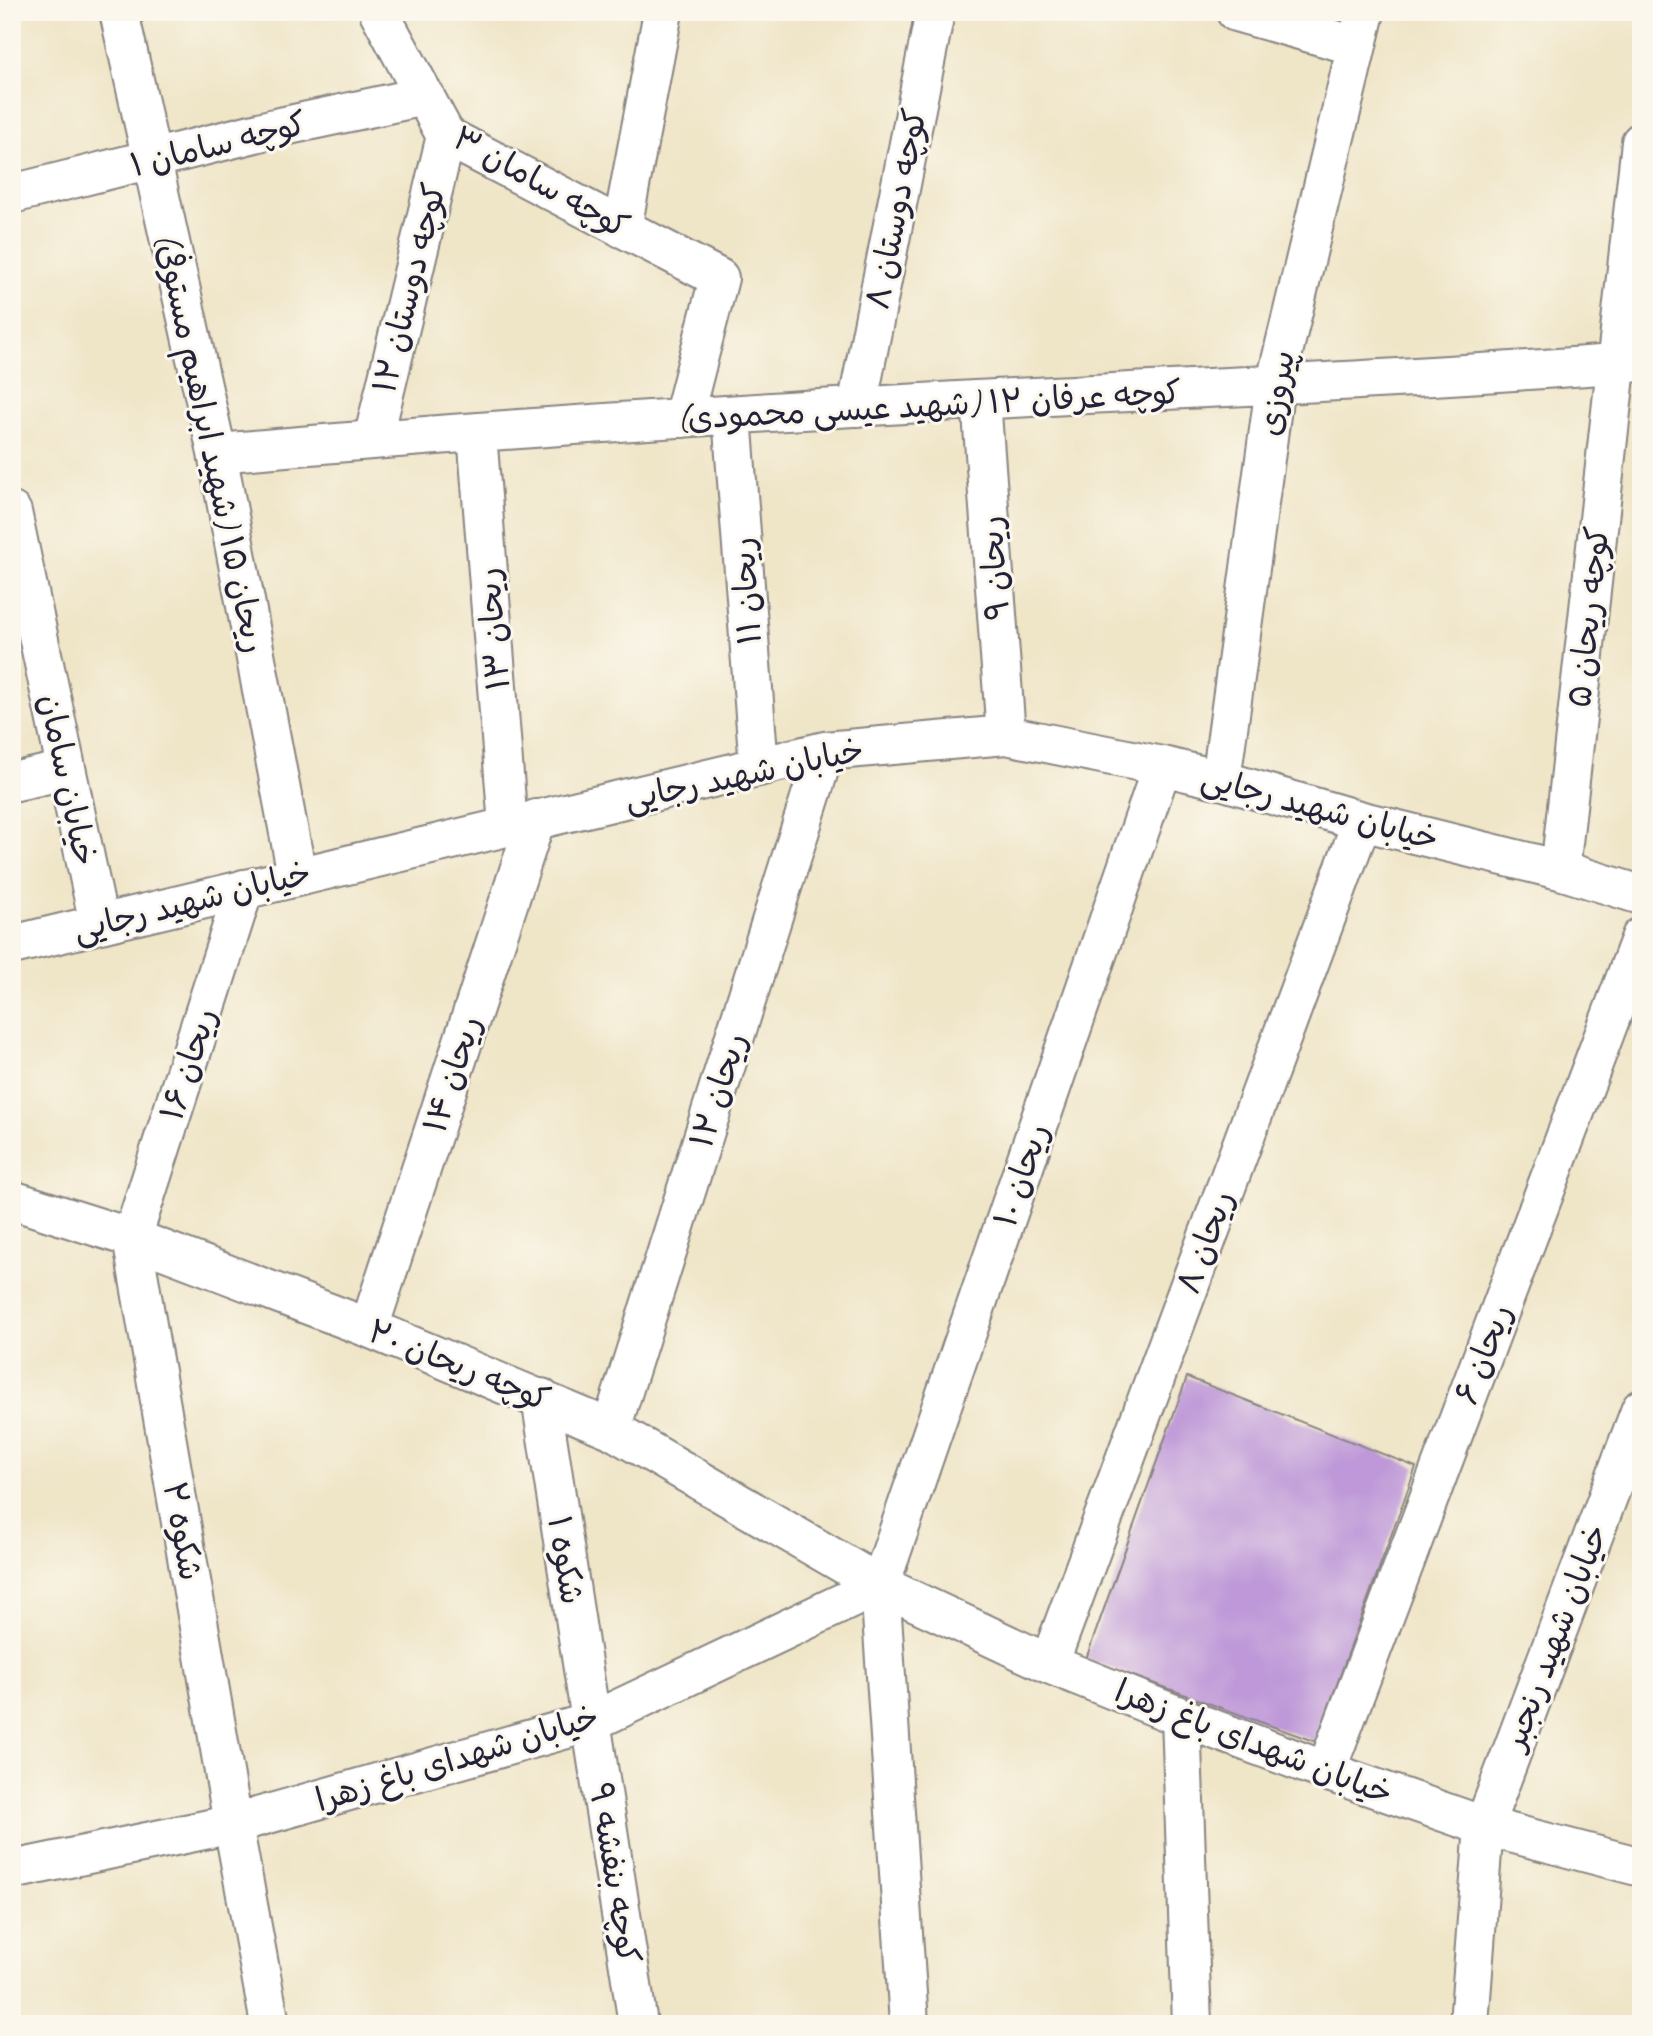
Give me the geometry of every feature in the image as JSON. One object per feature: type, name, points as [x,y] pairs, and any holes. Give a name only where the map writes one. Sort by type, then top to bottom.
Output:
[{"type":"street","name":"ریحان ۱۵ (شهید ابراهیم مستوفی)","points":[[120,12],[217,453],[297,875]]},
{"type":"street","name":"کوچه سامان ۳","points":[[379,12],[446,135],[719,278],[682,418]]},
{"type":"street","points":[[622,228],[663,12]]},
{"type":"street","name":"کوچه دوستان ۸","points":[[858,407],[935,12]]},
{"type":"street","points":[[1236,12],[1360,29]]},
{"type":"street","name":"پیروزی","points":[[1221,780],[1275,386],[1360,29]]},
{"type":"street","name":"کوچه سامان ۱","points":[[12,194],[275,128],[425,96]]},
{"type":"street","name":"کوچه دوستان ۱۲","points":[[373,440],[446,135]]},
{"type":"street","name":"کوچه ریحان ۵","points":[[1560,870],[1628,363],[1641,142]]},
{"type":"street","name":"کوچه عرفان ۱۲ (شهید عیسی محمودی)","points":[[217,453],[682,418],[1275,386],[1628,363]]},
{"type":"street","name":"ریحان ۹","points":[[981,400],[1006,735]]},
{"type":"street","name":"ریحان ۱۱","points":[[732,416],[759,767]]},
{"type":"street","name":"ریحان ۱۳","points":[[477,433],[522,822]]},
{"type":"street","name":"خیابان سامان","points":[[12,512],[99,924]]},
{"type":"street","name":"خیابان شهید رجایی","points":[[12,944],[825,751],[1006,735],[1221,780],[1362,821],[1560,870],[1641,895]]},
{"type":"street","name":"ریحان ۱۲","points":[[611,1429],[825,751]]},
{"type":"street","name":"ریحان ۱۰","points":[[880,1585],[1162,766]]},
{"type":"street","points":[[12,782],[66,770]]},
{"type":"street","name":"ریحان ۸","points":[[1049,1664],[1362,821]]},
{"type":"street","name":"ریحان ۱۴","points":[[369,1328],[522,822]]},
{"type":"street","name":"ریحان ۱۶","points":[[132,1238],[244,889]]},
{"type":"street","name":"ریحان ۶","points":[[1326,1772],[1641,937]]},
{"type":"street","name":"کوچه ریحان ۲۰","points":[[12,1199],[132,1238],[369,1328],[611,1429],[880,1585]]},
{"type":"street","name":"شکوه ۲","points":[[132,1238],[270,2024]]},
{"type":"street","name":"شکوه ۱","points":[[541,1398],[591,1722]]},
{"type":"street","name":"خیابان شهید رنجبر","points":[[1469,2024],[1484,1826],[1641,1409]]},
{"type":"street","points":[[880,1585],[909,2024]]},
{"type":"street","name":"خیابان شهدای باغ‌ زهرا","points":[[880,1585],[1049,1664],[1326,1772],[1484,1826],[1641,1867]]},
{"type":"street","name":"خیابان شهدای باغ زهرا","points":[[12,1870],[233,1824],[591,1722],[880,1585]]},
{"type":"street","points":[[1181,1717],[1192,2024]]},
{"type":"street","name":"کوچه بنفشه ۹","points":[[591,1722],[638,2024]]},
{"type":"building","points":[[1187,1377],[1416,1467],[1316,1742],[1086,1659]]}]
